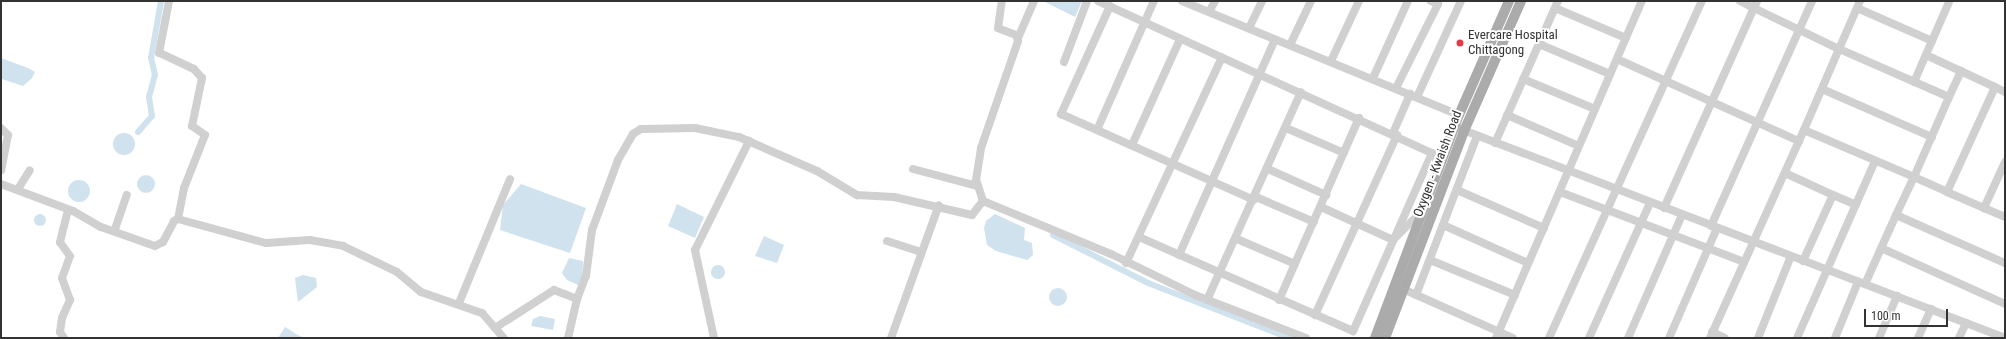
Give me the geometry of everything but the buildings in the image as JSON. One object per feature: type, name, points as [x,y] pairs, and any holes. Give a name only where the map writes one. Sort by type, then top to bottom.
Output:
[{"type":"main road","name":"Oxygen - Kwaish Road","points":[[1375,338],[1458,115],[1509,1]]},
{"type":"main road","name":"Oxygen - Kwaish Road","points":[[1385,338],[1464,131],[1521,1]]},
{"type":"street","points":[[1,184],[18,189],[155,246],[163,242],[174,221],[178,219],[184,188],[205,135],[192,126],[202,78],[194,69],[159,53],[169,1]]},
{"type":"street","points":[[1002,1],[998,28],[1018,38]]},
{"type":"street","points":[[1034,1],[1018,38],[981,148],[976,186],[983,201],[1207,300],[1306,338]]},
{"type":"street","points":[[1064,62],[1087,1]]},
{"type":"street","points":[[1098,1],[1144,23],[1395,134],[1432,153],[1353,331],[1279,300],[1138,237]]},
{"type":"street","points":[[1097,130],[1154,1]]},
{"type":"street","points":[[1182,1],[1373,78],[1458,115]]},
{"type":"street","points":[[1210,12],[1214,1]]},
{"type":"street","points":[[1249,28],[1262,1]]},
{"type":"street","points":[[1290,45],[1311,1]]},
{"type":"street","points":[[1331,62],[1359,1]]},
{"type":"street","points":[[1373,78],[1408,1]]},
{"type":"street","points":[[1315,315],[1357,224],[1413,95],[1460,1]]},
{"type":"street","points":[[1549,338],[1605,211],[1702,1]]},
{"type":"street","points":[[1740,1],[1756,4],[1796,31],[1950,97]]},
{"type":"street","points":[[1669,338],[1709,248],[1714,227],[1756,122],[1796,31],[1812,1]]},
{"type":"street","points":[[1914,82],[1949,1]]},
{"type":"street","points":[[1396,88],[1436,2]]},
{"type":"street","points":[[1498,335],[1626,38],[1640,2]]},
{"type":"street","points":[[1664,208],[1756,4]]},
{"type":"street","points":[[1725,338],[1711,335],[1804,130],[1859,4],[1932,41]]},
{"type":"street","points":[[1495,143],[1557,5],[1626,38]]},
{"type":"street","points":[[1110,6],[1061,114],[1213,182],[1314,222]]},
{"type":"street","points":[[1132,145],[1180,38]]},
{"type":"street","points":[[1179,255],[1213,182],[1275,39]]},
{"type":"street","points":[[1539,44],[1610,74]]},
{"type":"street","points":[[1926,55],[2005,92]]},
{"type":"street","points":[[1126,263],[1222,57]]},
{"type":"street","points":[[1617,59],[1665,82],[1799,141]]},
{"type":"street","points":[[1835,338],[1861,283],[1881,248],[1961,71]]},
{"type":"street","points":[[1523,80],[1595,109]]},
{"type":"street","points":[[1947,192],[1995,86]]},
{"type":"street","points":[[1822,89],[1932,137]]},
{"type":"street","points":[[1207,300],[1221,274],[1255,199],[1301,92]]},
{"type":"street","points":[[1507,115],[1579,146]]},
{"type":"street","points":[[1279,300],[1359,118]]},
{"type":"street","points":[[1454,127],[2001,337]]},
{"type":"street","points":[[1,128],[8,135],[1,170]]},
{"type":"street","points":[[568,338],[576,299],[586,276],[592,230],[618,160],[633,134],[641,129],[695,128],[719,130],[749,141],[817,171],[857,195],[938,205],[972,215],[983,201]]},
{"type":"street","points":[[1286,128],[1344,153]]},
{"type":"street","points":[[1804,130],[2005,217]]},
{"type":"street","points":[[1416,295],[1477,136]]},
{"type":"street","points":[[714,338],[695,250],[749,141]]},
{"type":"street","points":[[1797,338],[1875,161]]},
{"type":"street","points":[[1984,208],[2005,162]]},
{"type":"street","points":[[913,169],[976,186]]},
{"type":"street","points":[[1268,169],[1326,195]]},
{"type":"street","points":[[18,189],[30,170]]},
{"type":"street","points":[[1784,173],[1856,204]]},
{"type":"street","points":[[459,303],[510,179]]},
{"type":"street","points":[[1457,190],[1544,228]]},
{"type":"street","points":[[1560,192],[1605,211],[1641,222],[1744,262]]},
{"type":"street","points":[[115,229],[127,195]]},
{"type":"street","points":[[1803,261],[1833,195]]},
{"type":"street","points":[[1589,338],[1650,202]]},
{"type":"street","points":[[891,338],[920,252],[938,205]]},
{"type":"street","points":[[1321,207],[1393,240]]},
{"type":"street","points":[[1393,240],[1424,208]]},
{"type":"street","points":[[64,338],[60,332],[62,318],[70,300],[62,278],[70,256],[60,242],[68,211]]},
{"type":"street","points":[[1628,338],[1682,215]]},
{"type":"street","points":[[1896,215],[2005,263]]},
{"type":"street","points":[[178,219],[266,243],[310,240],[343,246],[397,272],[421,292],[459,303],[482,313],[504,338]]},
{"type":"street","points":[[1443,225],[1528,263]]},
{"type":"street","points":[[1237,238],[1295,264]]},
{"type":"street","points":[[887,241],[920,252]]},
{"type":"street","points":[[1881,248],[2005,304]]},
{"type":"street","points":[[1758,338],[1791,256]]},
{"type":"street","points":[[1430,260],[1515,295]]},
{"type":"street","points":[[1403,289],[1498,335],[1513,338]]},
{"type":"street","points":[[495,328],[554,290],[576,299]]},
{"type":"street","points":[[1879,338],[1897,296]]},
{"type":"street","points":[[1918,338],[1931,309]]},
{"type":"street","points":[[1959,338],[1966,323]]},
{"type":"water","points":[[1043,1],[1082,1],[1075,17]]},
{"type":"water","points":[[1,58],[35,72],[32,78],[23,86],[2,79]]},
{"type":"water","points":[[124,133],[132,136],[135,144],[132,152],[124,155],[116,152],[113,144],[116,136]]},
{"type":"water","points":[[142,175],[150,175],[155,180],[153,191],[150,193],[142,193],[137,188],[137,180]]},
{"type":"water","points":[[75,180],[83,180],[90,187],[90,195],[83,202],[75,202],[68,195],[68,187]]},
{"type":"water","points":[[521,184],[586,208],[570,253],[500,230],[503,205]]},
{"type":"water","points":[[677,204],[704,217],[695,238],[668,226]]},
{"type":"water","points":[[38,214],[42,214],[46,220],[42,226],[38,226],[34,222],[34,218]]},
{"type":"water","points":[[995,214],[1025,228],[1024,240],[1032,243],[1033,255],[1027,260],[996,251],[987,245],[984,228],[986,221]]},
{"type":"water","points":[[764,236],[784,245],[777,263],[755,256]]},
{"type":"water","points":[[569,258],[583,261],[582,281],[578,285],[567,280],[562,273]]},
{"type":"water","points":[[715,265],[721,265],[725,269],[725,275],[721,279],[715,279],[711,275],[711,269]]},
{"type":"water","points":[[303,275],[316,278],[317,287],[298,302],[295,278]]},
{"type":"water","points":[[1058,288],[1064,291],[1067,297],[1064,303],[1058,306],[1052,303],[1049,297],[1052,291]]},
{"type":"water","points":[[540,316],[555,319],[553,330],[531,326],[533,319]]},
{"type":"water","points":[[285,327],[296,334],[304,338],[278,338]]},
{"type":"waterway","points":[[138,132],[152,116],[149,97],[155,75],[151,58],[161,1]]},
{"type":"waterway","points":[[1053,235],[1148,283],[1289,338]]},
{"type":"place","name":"Evercare Hospital Chittagong","points":[[1460,43]]}]
